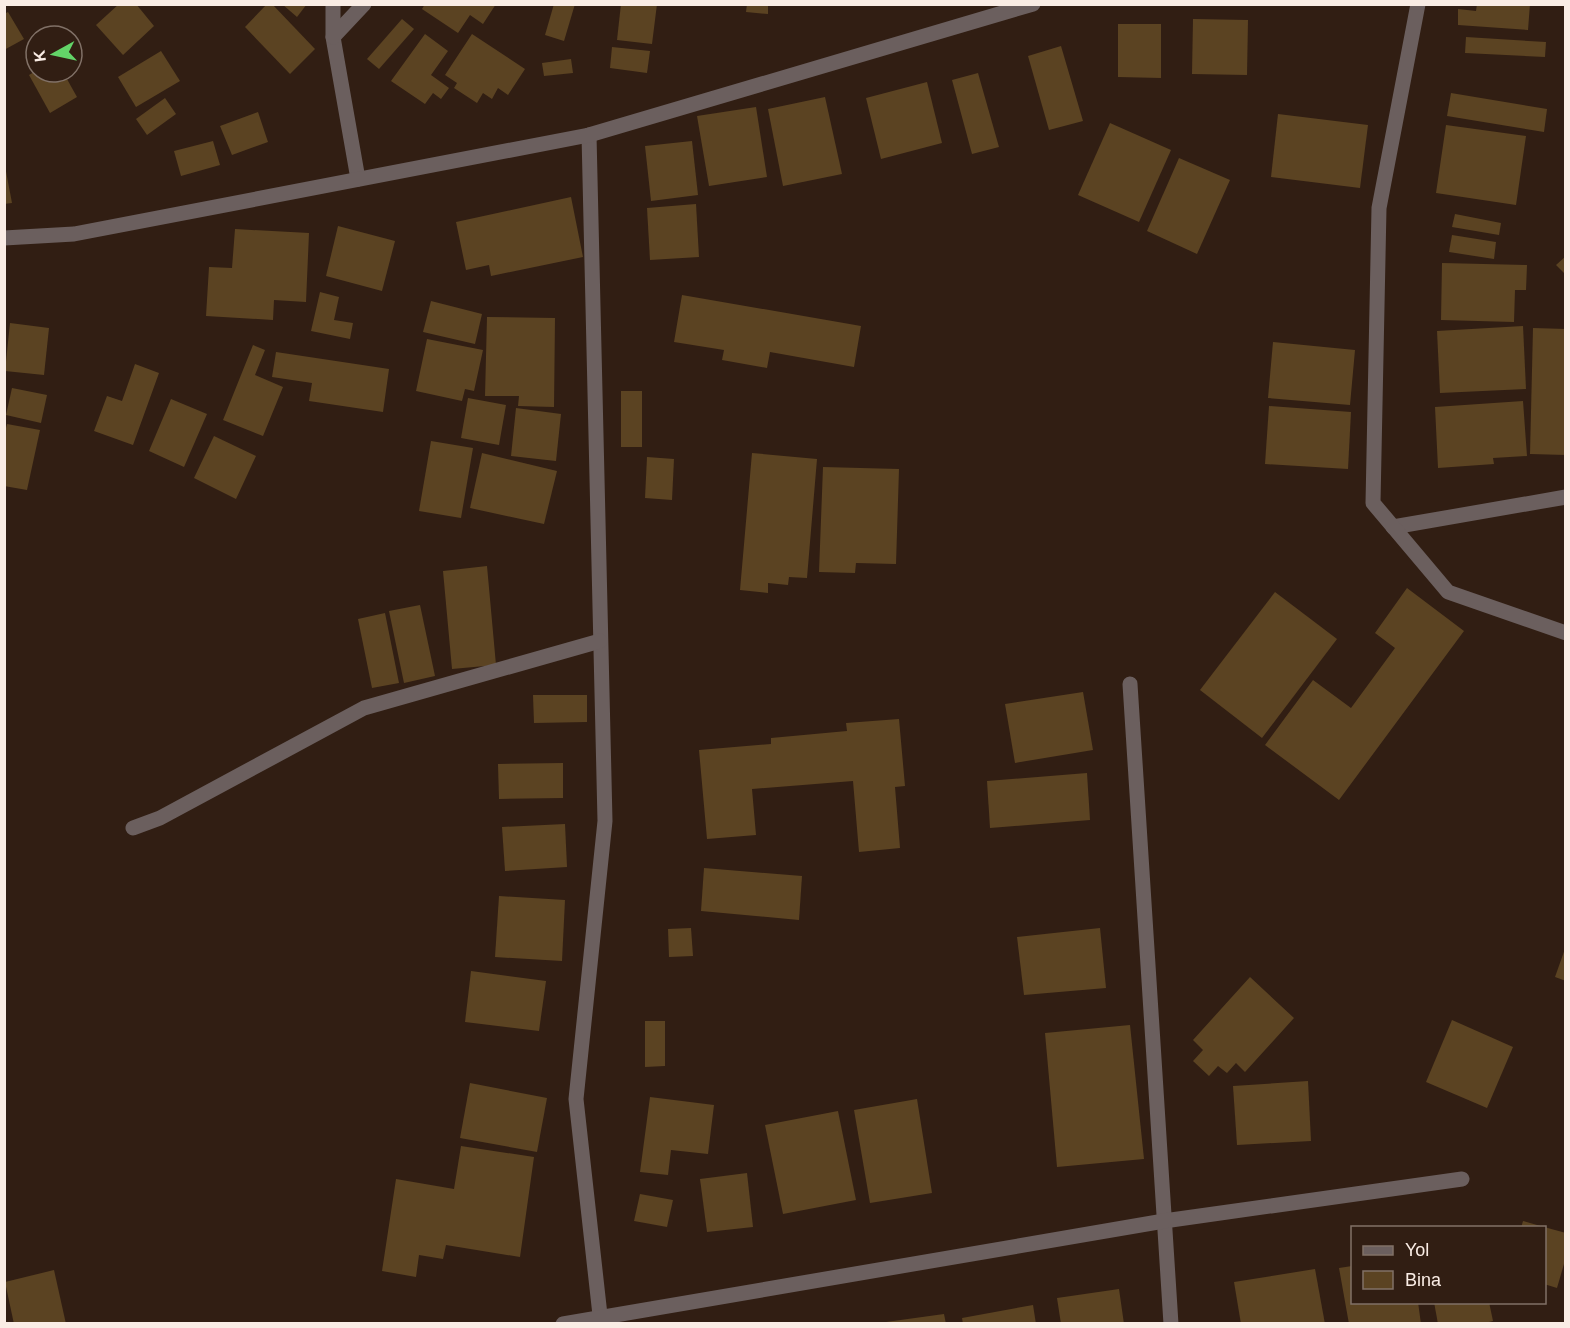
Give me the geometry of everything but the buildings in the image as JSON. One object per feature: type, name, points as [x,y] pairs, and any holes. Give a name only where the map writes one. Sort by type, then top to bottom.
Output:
[{"type":"street","points":[[333,4],[333,37],[358,179]]},
{"type":"street","points":[[333,37],[364,4]]},
{"type":"street","points":[[4,238],[74,234],[589,135],[1033,4]]},
{"type":"street","points":[[1418,4],[1379,208],[1373,503],[1448,592],[1566,633]]},
{"type":"street","points":[[589,135],[605,821],[576,1099],[600,1320]]},
{"type":"street","points":[[1393,527],[1566,497]]},
{"type":"street","points":[[133,828],[160,818],[364,708],[600,641]]},
{"type":"street","points":[[1130,684],[1171,1323]]},
{"type":"street","points":[[563,1323],[600,1320],[1164,1221],[1462,1179]]}]
